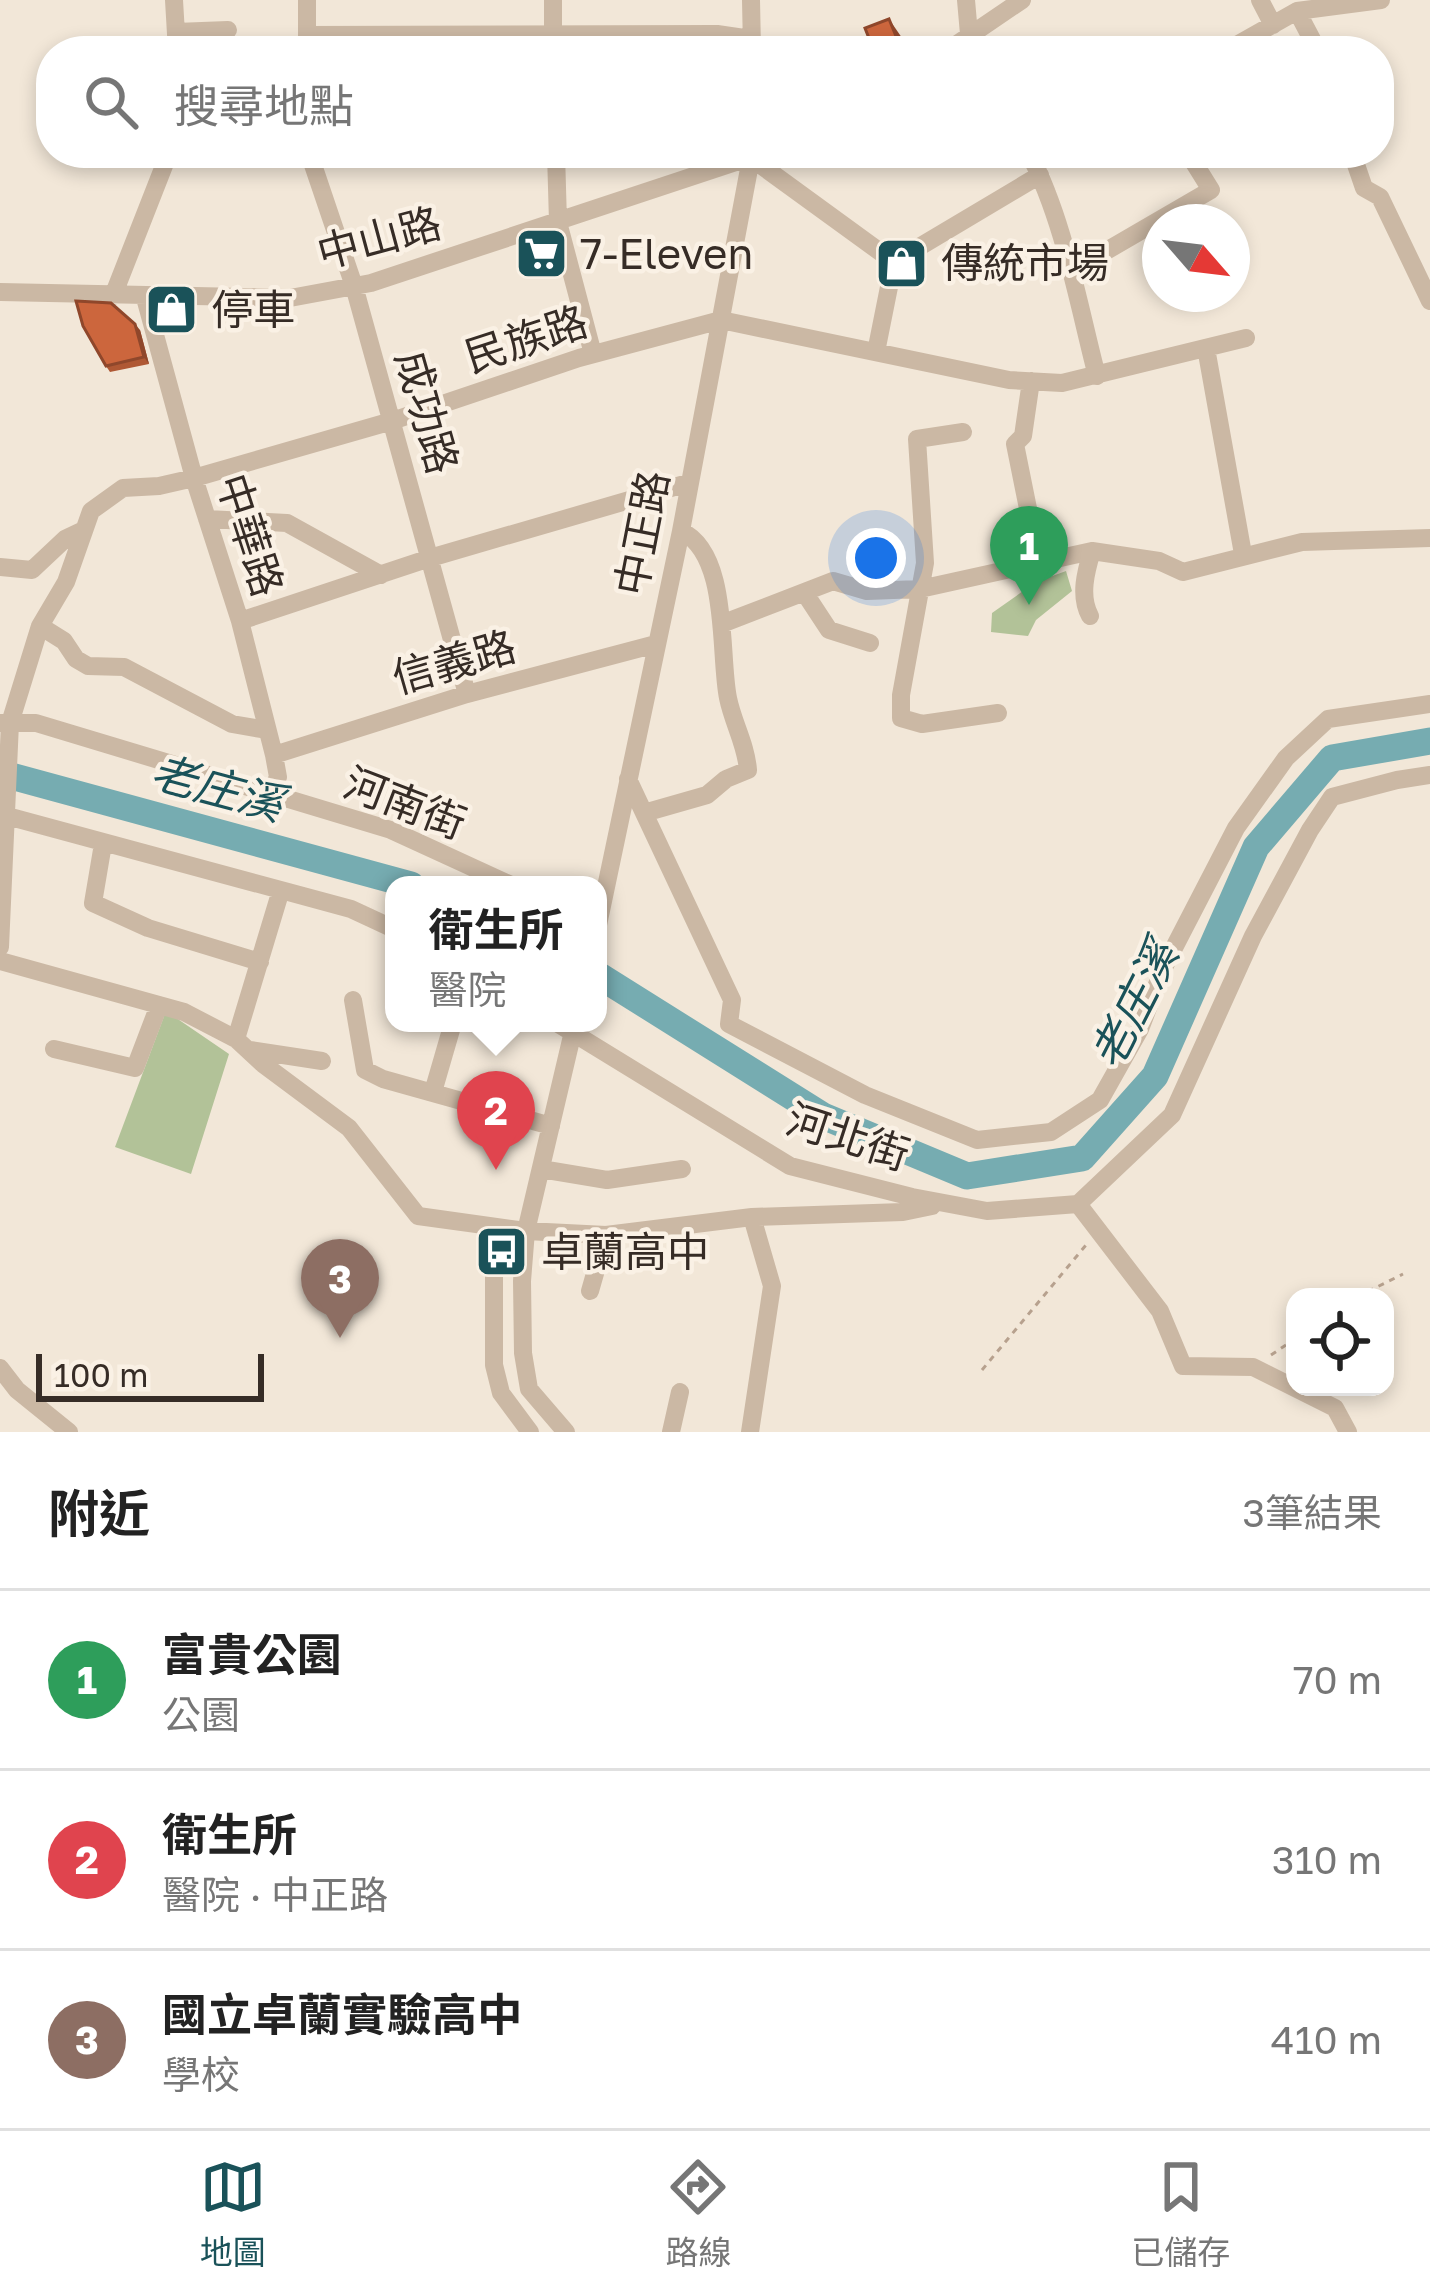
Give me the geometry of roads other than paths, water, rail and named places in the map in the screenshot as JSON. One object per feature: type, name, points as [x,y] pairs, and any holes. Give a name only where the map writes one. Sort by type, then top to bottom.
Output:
[{"type":"street","points":[[174,0],[176,36]]},
{"type":"street","points":[[307,36],[308,0]]},
{"type":"street","points":[[552,36],[553,0]]},
{"type":"street","points":[[751,0],[751,36]]},
{"type":"street","points":[[966,0],[971,36]]},
{"type":"street","points":[[980,36],[1022,0]]},
{"type":"street","points":[[1260,0],[1273,25]]},
{"type":"street","points":[[1253,36],[1297,11],[1381,0]]},
{"type":"street","points":[[1297,11],[1310,36]]},
{"type":"street","points":[[202,36],[228,30]]},
{"type":"street","points":[[684,36],[723,36]]},
{"type":"street","points":[[112,296],[163,168]]},
{"type":"street","name":"成功路","points":[[314,168],[354,286],[467,694]]},
{"type":"street","points":[[556,168],[558,222],[592,354]]},
{"type":"street","name":"中山路","points":[[0,292],[290,298],[354,286],[717,168]]},
{"type":"street","name":"中正路","points":[[607,881],[752,168]]},
{"type":"street","points":[[772,168],[894,262]]},
{"type":"street","points":[[1036,168],[1097,376]]},
{"type":"street","points":[[1070,272],[1210,190],[1197,168]]},
{"type":"street","points":[[1357,168],[1364,188],[1380,197],[1430,301]]},
{"type":"street","points":[[876,352],[894,262],[1040,175]]},
{"type":"street","name":"中華路","points":[[145,298],[194,478],[240,621],[274,755],[278,777],[270,794]]},
{"type":"street","name":"民族路","points":[[84,530],[91,511],[123,488],[194,478],[392,422],[592,354],[722,320],[1061,383],[1246,338]]},
{"type":"street","points":[[1206,348],[1243,554]]},
{"type":"street","points":[[1031,381],[1023,436],[1015,444],[1039,563]]},
{"type":"street","points":[[962,432],[917,439],[925,563],[901,695],[902,718],[922,724],[998,713]]},
{"type":"street","points":[[240,621],[688,483]]},
{"type":"street","points":[[207,519],[287,523],[381,575]]},
{"type":"street","points":[[0,567],[32,570],[64,539],[84,530]]},
{"type":"street","points":[[0,947],[5,723],[40,626],[66,582],[84,530]]},
{"type":"street","points":[[644,814],[707,795],[726,779],[748,770],[728,697],[724,623],[701,550],[682,531]]},
{"type":"street","points":[[724,623],[832,581],[867,591],[920,589],[1092,551],[1159,560],[1183,572],[1302,542],[1430,538]]},
{"type":"street","points":[[1090,616],[1085,609],[1085,575],[1092,551]]},
{"type":"street","points":[[804,592],[829,630],[870,643]]},
{"type":"street","points":[[40,626],[64,641],[88,667],[124,667],[232,724],[267,730]]},
{"type":"street","name":"信義路","points":[[274,755],[467,694],[656,644]]},
{"type":"street","points":[[628,779],[732,1000],[728,1024],[865,1095],[977,1140],[1051,1132],[1100,1100],[1140,1030],[1163,969],[1236,828],[1286,758],[1328,719],[1430,704]]},
{"type":"street","name":"河南街","points":[[5,723],[36,723],[391,830],[491,876]]},
{"type":"street","points":[[1348,1432],[1335,1408],[1253,1367],[1183,1366],[1160,1311],[1078,1204],[1172,1115],[1253,936],[1332,797],[1430,776]]},
{"type":"street","points":[[4,830],[103,844],[351,908],[385,925]]},
{"type":"street","points":[[103,844],[93,904],[148,928],[260,962]]},
{"type":"street","points":[[242,1044],[281,890]]},
{"type":"street","points":[[0,961],[184,1012],[242,1044],[349,1128],[418,1216],[526,1231],[606,1235],[752,1217],[903,1212],[948,1203]]},
{"type":"street","points":[[353,1000],[365,1070],[551,1126]]},
{"type":"street","points":[[54,1049],[135,1068],[160,1005]]},
{"type":"street","points":[[433,1092],[450,1032]]},
{"type":"street","points":[[566,1432],[529,1389],[523,1353],[522,1277],[526,1231],[567,1032]]},
{"type":"street","name":"河北街","points":[[578,1032],[790,1166],[987,1210],[1078,1204]]},
{"type":"street","points":[[242,1044],[322,1061]]},
{"type":"street","points":[[541,1169],[607,1180],[682,1169]]},
{"type":"street","points":[[750,1432],[772,1286],[752,1217]]},
{"type":"street","points":[[526,1231],[494,1243],[494,1365],[501,1393],[530,1432]]},
{"type":"street","points":[[590,1291],[606,1235]]},
{"type":"street","points":[[0,1367],[17,1390],[68,1432]]},
{"type":"street","points":[[671,1432],[680,1392]]},
{"type":"waterway","name":"老庄溪","points":[[607,981],[823,1116],[967,1176],[1082,1158],[1155,1076],[1256,847],[1332,758],[1430,741]]},
{"type":"waterway","name":"老庄溪","points":[[0,773],[385,878]]},
{"type":"place","name":"7-Eleven","points":[[541,254]]},
{"type":"place","name":"傳統市場","points":[[902,263]]},
{"type":"place","name":"停車","points":[[172,310]]},
{"type":"place","name":"富貴公園","points":[[1029,605]]},
{"type":"place","name":"衛生所","points":[[496,1170]]},
{"type":"place","name":"卓蘭高中","points":[[502,1252]]},
{"type":"place","name":"國立卓蘭實驗高中","points":[[340,1338]]}]
